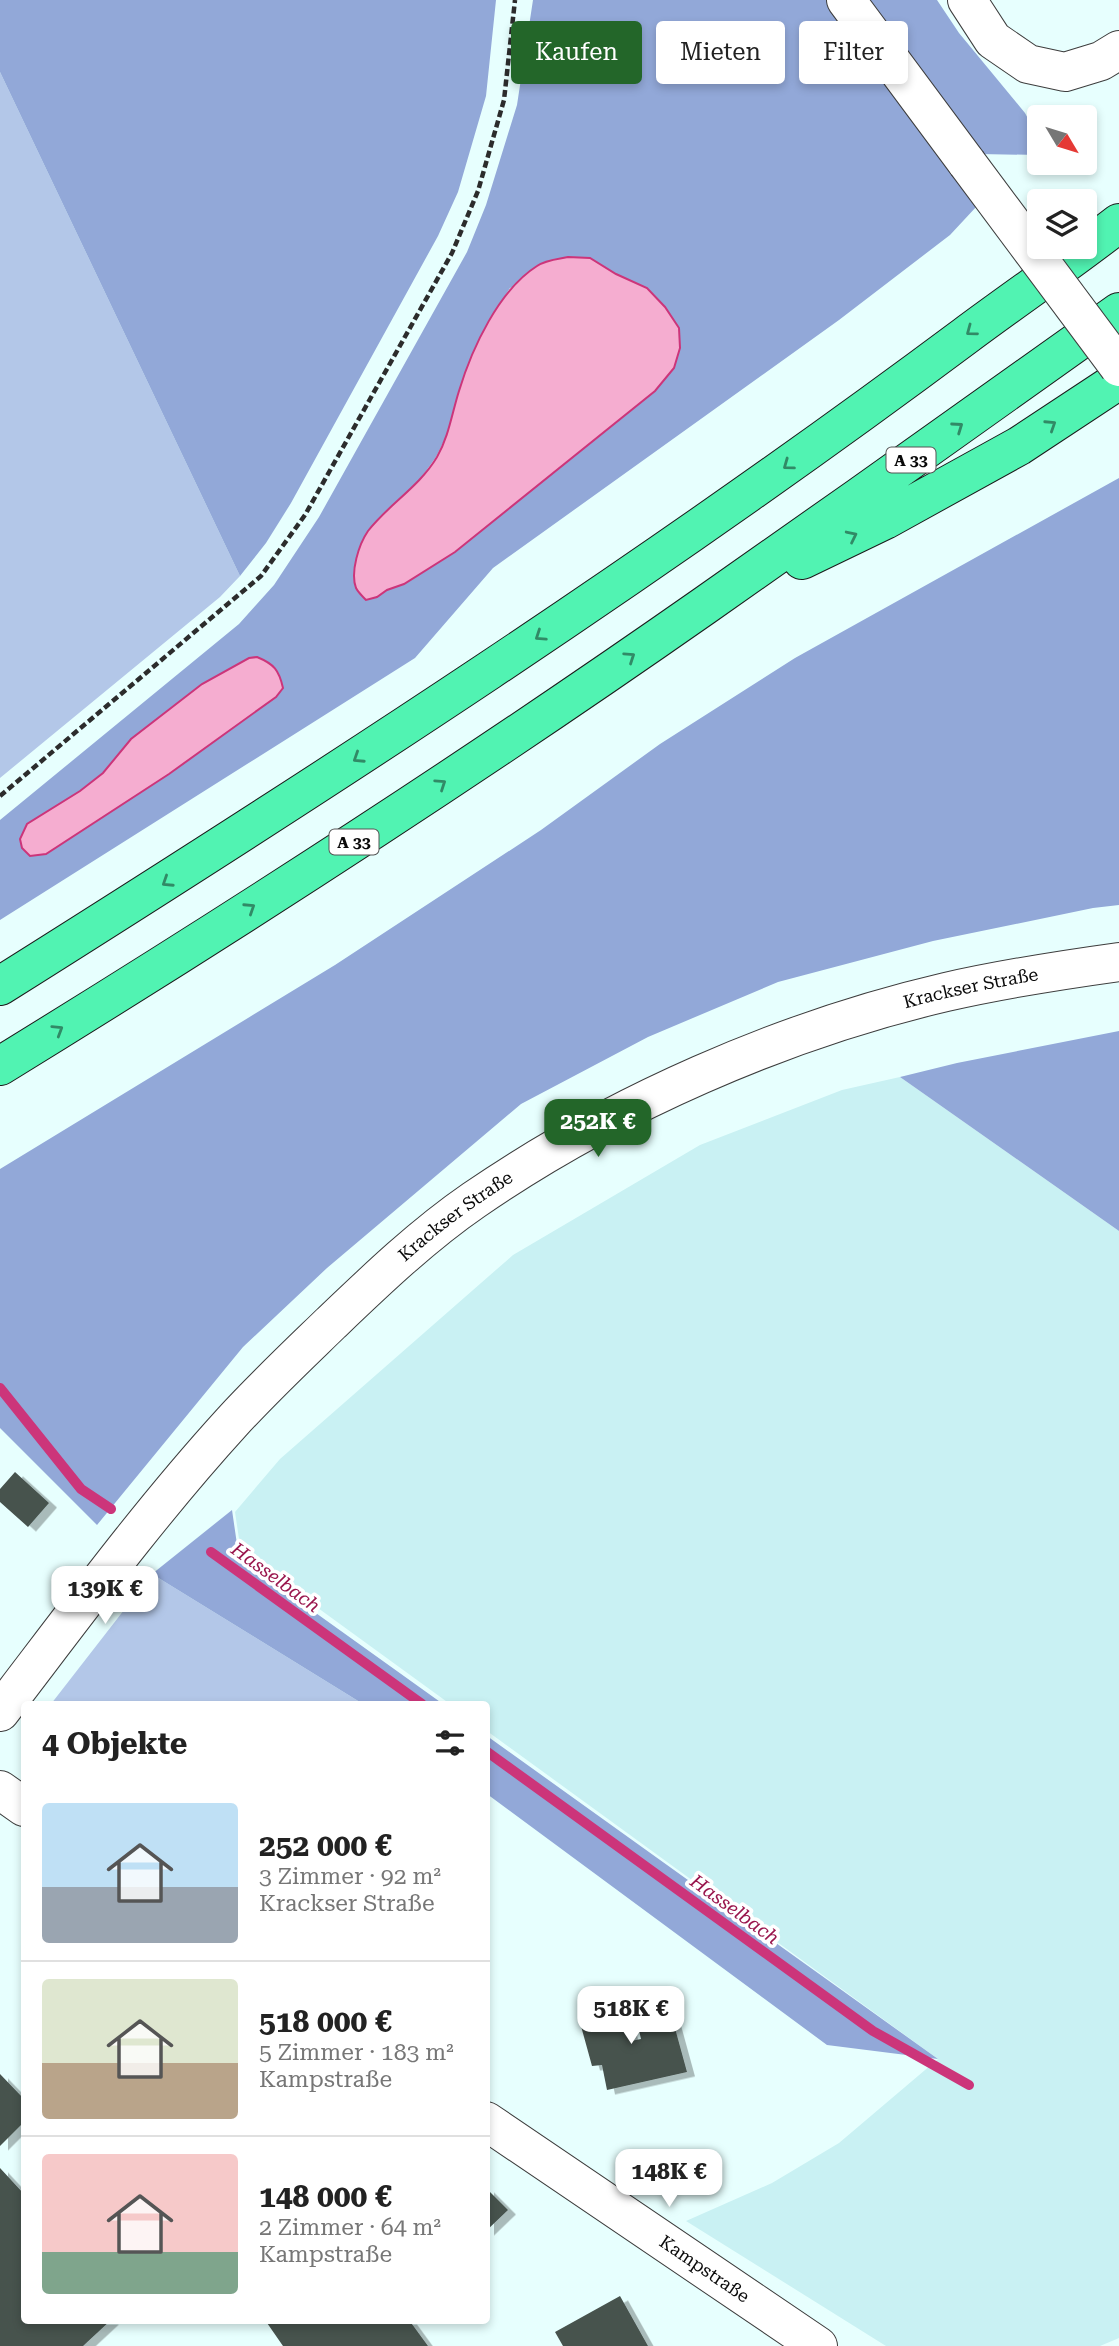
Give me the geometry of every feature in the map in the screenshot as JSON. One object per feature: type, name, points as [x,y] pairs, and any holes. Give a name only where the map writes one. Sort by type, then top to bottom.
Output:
[{"type":"highway","points":[[1097,226],[1119,206]]},
{"type":"highway","points":[[0,986],[346,766],[621,582],[876,402],[1119,223]]},
{"type":"highway","points":[[1026,290],[1061,259]]},
{"type":"highway","name":"A 33","points":[[0,1066],[369,833],[702,608],[1119,312]]},
{"type":"highway","points":[[702,608],[909,506],[1019,446],[1119,380]]},
{"type":"street","points":[[846,0],[1119,367]]},
{"type":"street","points":[[967,0],[993,40],[1028,64],[1065,72],[1101,61],[1119,50]]},
{"type":"street","name":"Krackser Straße","points":[[3,1701],[162,1503],[232,1421],[386,1271],[473,1200],[563,1145],[653,1096],[750,1055],[849,1019],[945,992],[1050,971],[1119,962]]},
{"type":"street","points":[[0,1790],[21,1805]]},
{"type":"street","name":"Kampstraße","points":[[490,2124],[818,2346]]},
{"type":"path","points":[[0,796],[261,576],[305,515],[452,253],[478,191],[504,100],[515,0]]},
{"type":"shaded area","points":[[0,0],[496,0],[486,96],[458,192],[438,236],[291,503],[266,543],[240,576],[0,72]]},
{"type":"shaded area","points":[[533,0],[830,0],[845,21],[799,21],[799,84],[890,84],[977,206],[950,235],[839,320],[493,568],[415,658],[0,920],[0,820],[239,624],[274,585],[319,517],[467,252],[486,205],[517,105],[520,84],[642,84],[642,21],[530,21]],"holes":[[[590,258],[616,274],[655,391],[455,552],[404,584],[366,600],[356,588],[354,572],[367,532],[416,485],[436,457],[449,431],[460,388],[488,322],[510,288]],[[249,658],[276,697],[169,774],[46,854],[80,791],[103,773],[131,739],[202,684]]]},
{"type":"shaded area","points":[[865,0],[937,0],[959,33],[1025,113],[1027,155],[979,154],[908,58],[908,21],[881,21]]},
{"type":"shaded area","points":[[0,72],[240,576],[220,597],[0,778]]},
{"type":"shaded area","points":[[568,257],[590,258],[647,288],[665,307],[679,328],[680,348],[674,368],[655,391],[455,552],[404,584],[366,600],[357,590],[354,581],[356,558],[361,543],[376,521],[422,477],[437,457],[465,374],[489,321],[523,276],[544,262]]},
{"type":"shaded area","points":[[1119,478],[1119,905],[933,941],[778,982],[648,1037],[521,1104],[327,1268],[243,1347],[97,1525],[0,1428],[0,1169],[335,965],[541,830],[660,744],[795,658]]},
{"type":"shaded area","points":[[257,657],[272,665],[280,677],[283,688],[276,697],[169,774],[46,854],[30,856],[22,848],[20,839],[27,824],[80,791],[103,773],[131,739],[202,684],[249,658]]},
{"type":"shaded area","points":[[1119,1031],[1119,1231],[900,1077],[957,1063]]},
{"type":"shaded area","points":[[900,1077],[1119,1231],[1119,2338],[1100,2346],[886,2346],[686,2221],[772,2183],[839,2143],[938,2059],[490,1733],[490,1701],[446,1701],[241,1552],[235,1512],[280,1459],[513,1255],[700,1145],[842,1090]]},
{"type":"shaded area","points":[[232,1510],[239,1558],[439,1701],[358,1701],[152,1574]]},
{"type":"shaded area","points":[[152,1574],[358,1701],[53,1701]]},
{"type":"shaded area","points":[[490,1738],[938,2059],[827,2045],[490,1796]]},
{"type":"building","points":[[15,1472],[49,1503],[28,1527],[0,1502],[0,1489]]},
{"type":"building","points":[[601,2001],[612,2002],[621,2008],[627,2019],[631,2041],[641,2039],[636,2017],[670,2010],[687,2072],[607,2090],[602,2065],[592,2066],[581,2026],[583,2014],[591,2005]]},
{"type":"building","points":[[0,2074],[21,2096],[21,2125],[0,2146]]},
{"type":"building","points":[[0,2168],[21,2191],[21,2324],[107,2324],[83,2346],[0,2346]]},
{"type":"building","points":[[490,2192],[508,2210],[490,2227]]},
{"type":"building","points":[[620,2296],[648,2346],[563,2346],[555,2332]]},
{"type":"building","points":[[268,2324],[412,2324],[428,2346],[283,2346]]},
{"type":"waterway","points":[[0,1388],[81,1489],[111,1509]]},
{"type":"waterway","name":"Hasselbach","points":[[211,1552],[418,1701]]},
{"type":"waterway","name":"Hasselbach","points":[[490,1754],[873,2031],[969,2085]]}]
